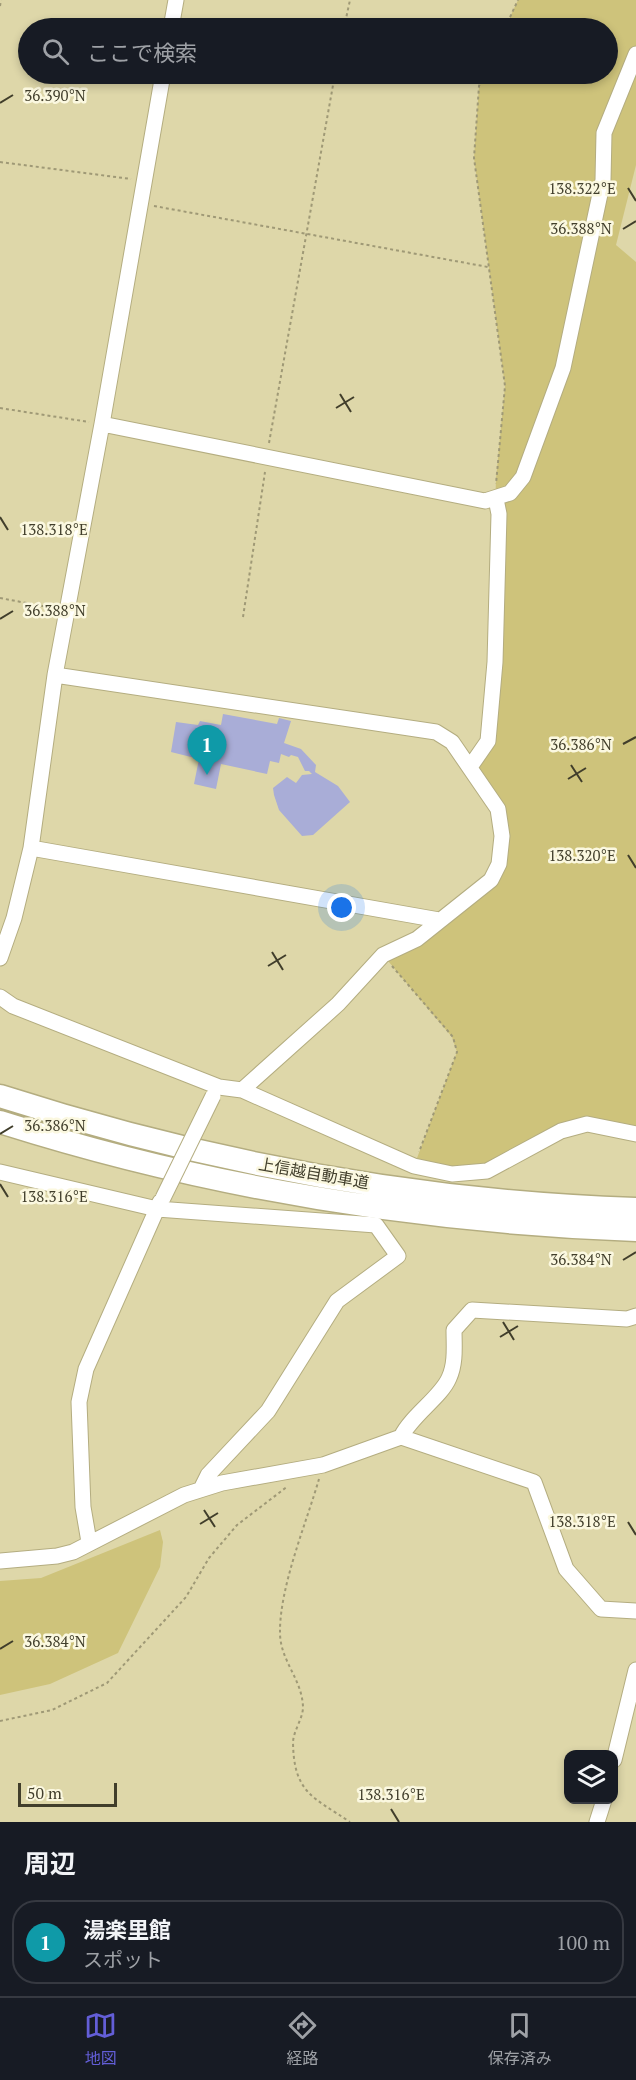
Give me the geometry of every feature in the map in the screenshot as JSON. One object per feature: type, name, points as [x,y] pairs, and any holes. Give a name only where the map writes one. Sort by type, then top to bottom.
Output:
[{"type":"highway","name":"上信越自動車道","points":[[0,1096],[117,1131],[310,1173],[492,1199],[636,1209]]},
{"type":"highway","name":"上信越自動車道","points":[[0,1122],[109,1153],[305,1195],[490,1222],[636,1230]]},
{"type":"street","points":[[173,18],[176,0]]},
{"type":"street","points":[[102,424],[485,501],[510,493],[523,477],[563,368],[603,180],[604,133],[636,54]]},
{"type":"street","points":[[0,958],[14,918],[31,848],[55,675],[102,424],[161,84]]},
{"type":"street","points":[[470,766],[488,741],[495,650],[499,514],[496,499]]},
{"type":"street","points":[[55,675],[435,732],[452,742],[498,809],[502,836],[499,864],[491,880],[417,939],[383,956],[338,1004],[242,1090]]},
{"type":"street","points":[[31,848],[439,920]]},
{"type":"street","points":[[0,998],[13,1006],[216,1092],[242,1090],[414,1166],[452,1174],[487,1171],[561,1131],[586,1124],[636,1134]]},
{"type":"street","points":[[89,1542],[83,1507],[79,1402],[86,1369],[160,1203],[216,1092]]},
{"type":"street","points":[[0,1172],[160,1203],[376,1225],[398,1256],[338,1301],[268,1411],[208,1475],[201,1490]]},
{"type":"street","points":[[400,1437],[406,1426],[449,1379],[454,1359],[454,1330],[472,1310],[627,1319],[636,1316]]},
{"type":"street","points":[[0,1561],[57,1556],[73,1552],[184,1495],[305,1466],[323,1465],[400,1437],[534,1482],[566,1569],[602,1609],[636,1611]]},
{"type":"street","points":[[616,1750],[636,1670]]},
{"type":"street","points":[[597,1822],[603,1804]]},
{"type":"path","points":[[0,6],[1,0]]},
{"type":"path","points":[[346,18],[350,0]]},
{"type":"path","points":[[510,18],[518,0]]},
{"type":"path","points":[[243,617],[267,456],[333,84]]},
{"type":"path","points":[[480,84],[474,158],[505,386],[496,499]]},
{"type":"path","points":[[0,162],[143,180]]},
{"type":"path","points":[[140,204],[489,268]]},
{"type":"path","points":[[0,408],[102,424]]},
{"type":"path","points":[[0,598],[66,611]]},
{"type":"path","points":[[383,956],[453,1038],[457,1052],[414,1166]]},
{"type":"path","points":[[323,1465],[283,1601],[280,1635],[284,1657],[299,1682],[303,1710],[293,1741],[299,1782],[310,1794],[350,1822]]},
{"type":"path","points":[[0,1721],[52,1710],[108,1683],[186,1597],[209,1558],[237,1525],[299,1477],[305,1466]]},
{"type":"shaded area","points":[[518,0],[636,0],[636,165],[616,245],[636,262],[636,1133],[587,1124],[483,1166],[414,1166],[457,1052],[452,1037],[383,955],[491,880],[498,809],[470,767],[488,741],[496,479],[505,386],[474,158],[479,86],[480,84],[618,84],[618,18],[510,18]]},
{"type":"shaded area","points":[[160,1530],[163,1542],[160,1567],[118,1653],[50,1684],[0,1695],[0,1581],[41,1578]]},
{"type":"building","points":[[223,714],[277,724],[279,718],[291,721],[284,743],[301,749],[316,765],[315,772],[338,786],[350,802],[313,835],[302,836],[279,810],[273,788],[287,777],[296,783],[302,775],[312,774],[305,771],[298,757],[291,755],[289,757],[281,754],[279,763],[270,761],[267,774],[221,764],[216,789],[194,784],[199,759],[171,752],[176,722],[198,725],[200,721],[221,725]]},
{"type":"place","name":"湯楽里館","points":[[207,775]]}]
